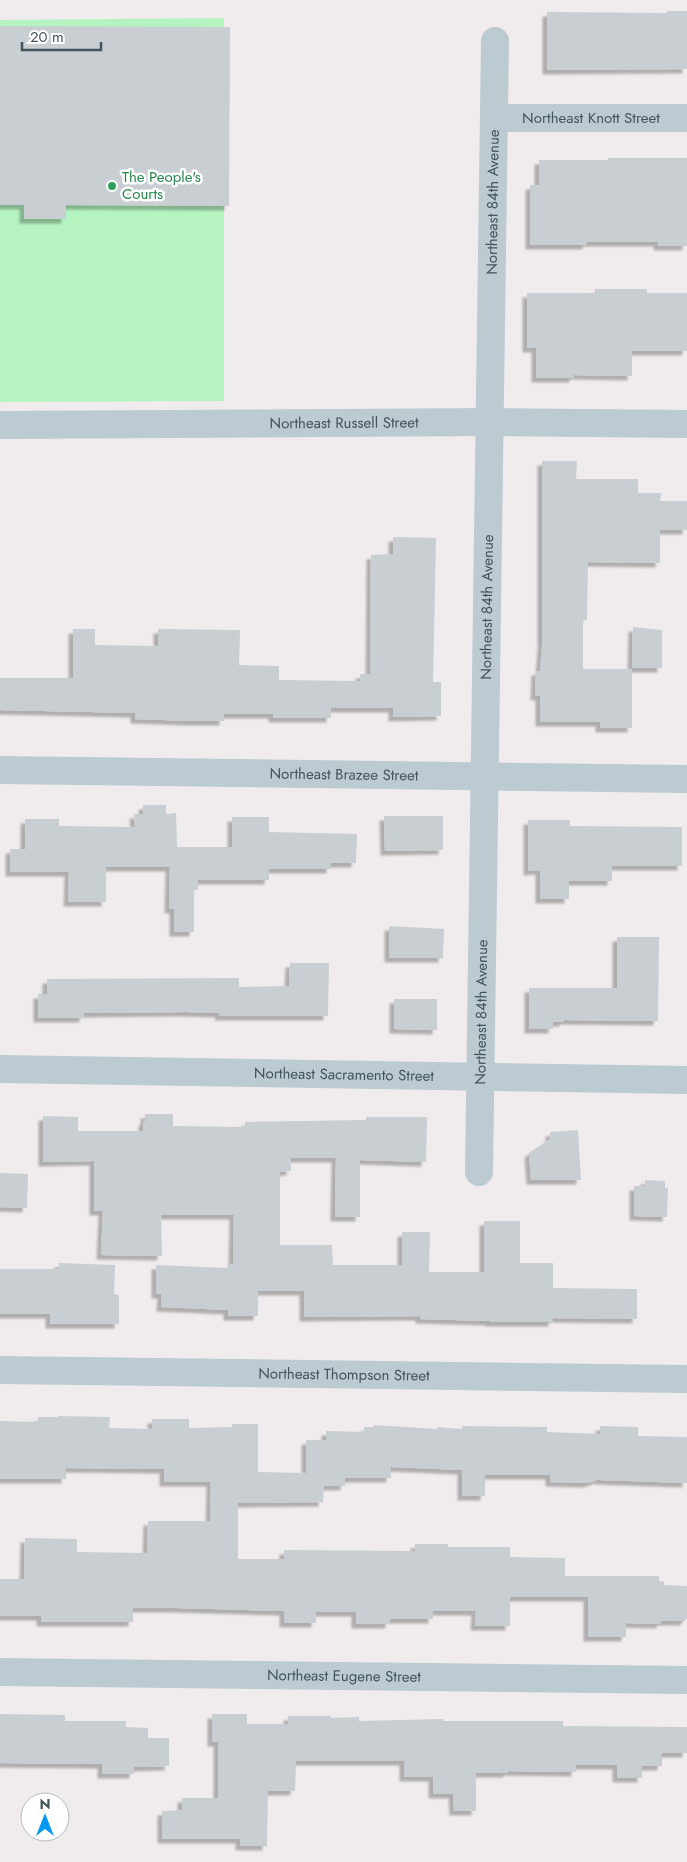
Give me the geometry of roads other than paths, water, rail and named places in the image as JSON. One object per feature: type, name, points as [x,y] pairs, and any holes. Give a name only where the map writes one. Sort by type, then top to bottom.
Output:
[{"type":"street","name":"Northeast 84th Avenue","points":[[479,1172],[496,41]]},
{"type":"street","name":"Northeast Knott Street","points":[[494,118],[687,118]]},
{"type":"street","name":"Northeast Russell Street","points":[[0,425],[491,422],[687,424]]},
{"type":"street","name":"Northeast Brazee Street","points":[[0,770],[687,779]]},
{"type":"street","name":"Northeast Sacramento Street","points":[[0,1069],[687,1080]]},
{"type":"street","name":"Northeast Thompson Street","points":[[0,1370],[687,1379]]},
{"type":"street","name":"Northeast Eugene Street","points":[[0,1672],[687,1680]]},
{"type":"place","name":"The People's Courts","points":[[112,186]]}]
